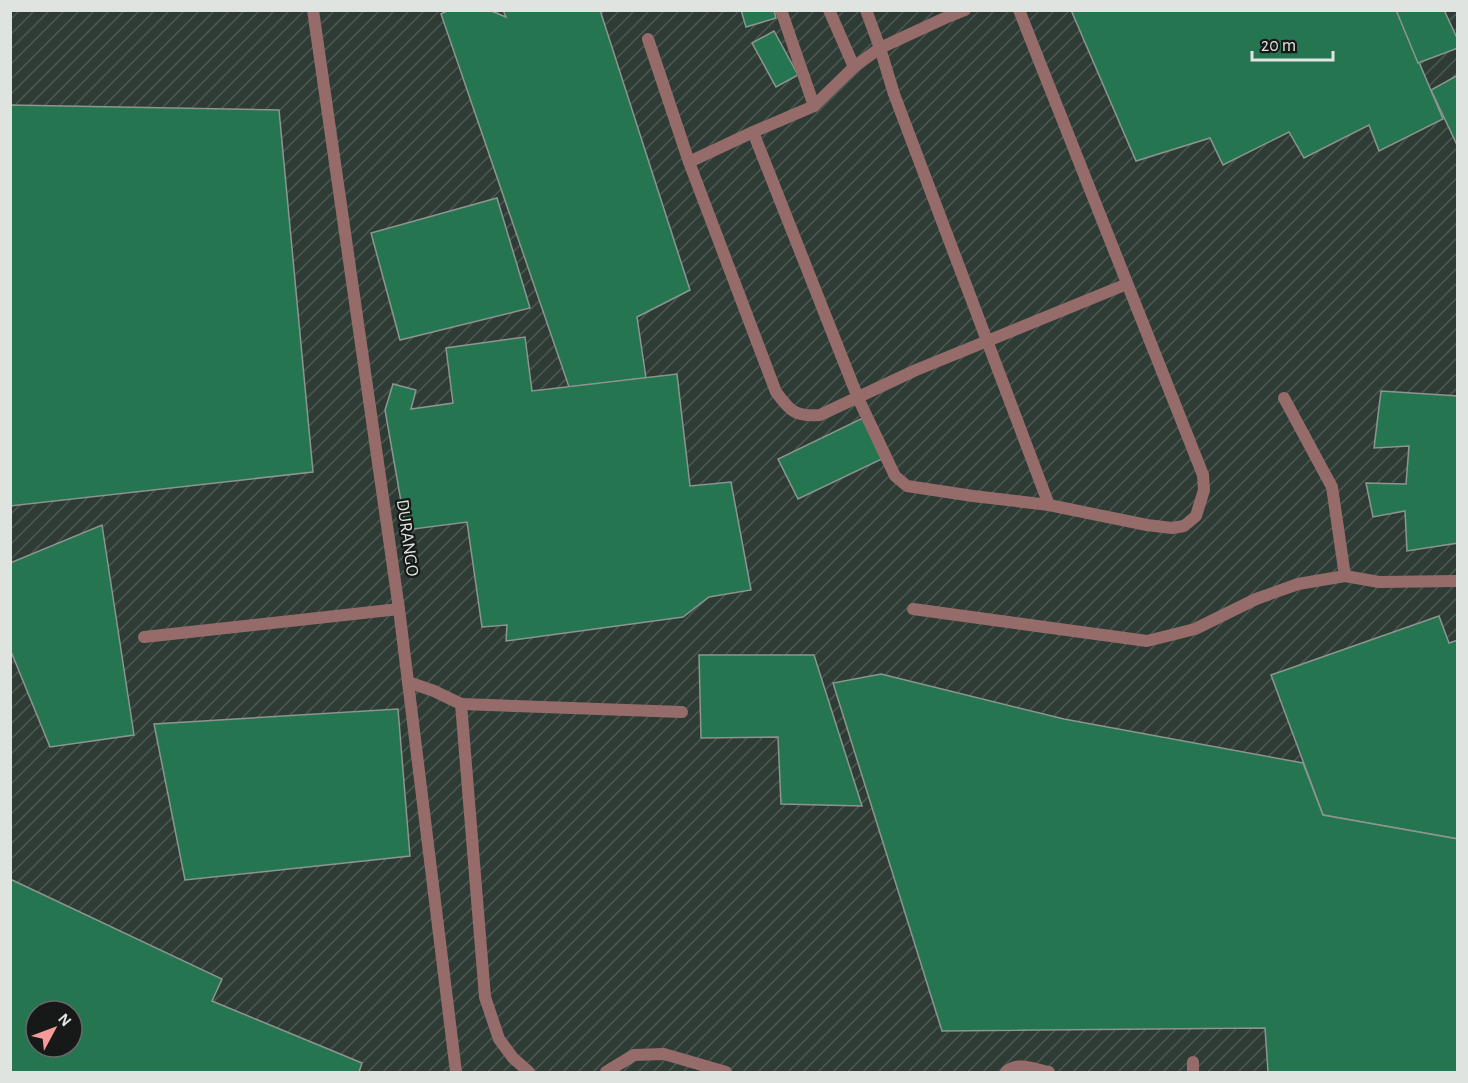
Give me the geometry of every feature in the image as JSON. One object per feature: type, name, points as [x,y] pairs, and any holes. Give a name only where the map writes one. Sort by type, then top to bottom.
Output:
[{"type":"lane","name":"DURANGO","points":[[313,10],[399,609],[456,1072]]},
{"type":"lane","points":[[781,10],[814,106]]},
{"type":"lane","points":[[829,10],[854,67]]},
{"type":"lane","points":[[866,10],[894,94],[1049,505]]},
{"type":"lane","points":[[689,162],[814,106],[854,67],[880,48],[965,10]]},
{"type":"lane","points":[[753,132],[858,398],[895,476],[904,484],[973,496],[1049,505],[1148,525],[1172,528],[1184,526],[1196,516],[1204,490],[1203,475],[1019,10]]},
{"type":"lane","points":[[648,39],[689,162],[776,392],[784,404],[795,412],[806,416],[820,416],[916,370],[1127,284]]},
{"type":"lane","points":[[1284,398],[1332,487],[1345,576]]},
{"type":"lane","points":[[913,609],[1147,641],[1195,629],[1256,599],[1298,584],[1345,576],[1379,582],[1458,581]]},
{"type":"lane","points":[[144,637],[399,609]]},
{"type":"lane","points":[[408,682],[461,704],[682,712]]},
{"type":"lane","points":[[461,704],[485,997],[499,1039],[513,1058],[530,1072]]},
{"type":"lane","points":[[606,1072],[634,1055],[664,1053],[726,1072]]},
{"type":"lane","points":[[1006,1072],[1022,1065],[1049,1072]]},
{"type":"shaded area","points":[[10,11],[1457,11],[1457,1072],[11,1072]]},
{"type":"building","points":[[449,10],[489,10],[506,17],[503,10],[600,10],[690,290],[637,317],[646,378],[569,387],[441,14]]},
{"type":"building","points":[[741,10],[774,10],[776,18],[746,27]]},
{"type":"building","points":[[1071,10],[1397,10],[1443,119],[1379,151],[1369,125],[1304,158],[1289,132],[1223,165],[1210,138],[1136,161]]},
{"type":"building","points":[[1396,10],[1444,10],[1458,40],[1458,48],[1418,63]]},
{"type":"building","points":[[774,31],[798,75],[776,87],[752,43]]},
{"type":"building","points":[[1458,75],[1458,147],[1431,90]]},
{"type":"building","points":[[10,105],[279,110],[313,472],[10,506]]},
{"type":"building","points":[[497,198],[530,308],[400,340],[371,233]]},
{"type":"building","points":[[525,337],[532,391],[677,374],[690,486],[731,482],[751,590],[709,597],[683,617],[506,641],[507,625],[482,627],[467,522],[406,530],[385,410],[393,384],[416,390],[411,409],[453,403],[446,348]]},
{"type":"building","points":[[1381,391],[1458,396],[1458,543],[1407,551],[1405,511],[1373,517],[1366,483],[1406,484],[1409,446],[1374,448]]},
{"type":"building","points":[[865,417],[884,458],[798,499],[778,459]]},
{"type":"building","points":[[102,525],[134,735],[50,747],[10,649],[10,563]]},
{"type":"building","points":[[1439,616],[1449,643],[1458,640],[1458,839],[1323,815],[1271,675]]},
{"type":"building","points":[[699,655],[814,655],[862,806],[781,804],[778,737],[701,738]]},
{"type":"building","points":[[881,674],[1064,719],[1303,763],[1323,815],[1458,839],[1458,1072],[1268,1072],[1265,1028],[942,1031],[833,683]]},
{"type":"building","points":[[398,709],[410,856],[185,880],[154,724]]},
{"type":"building","points":[[10,879],[222,979],[212,1001],[362,1063],[359,1072],[10,1072]]}]
